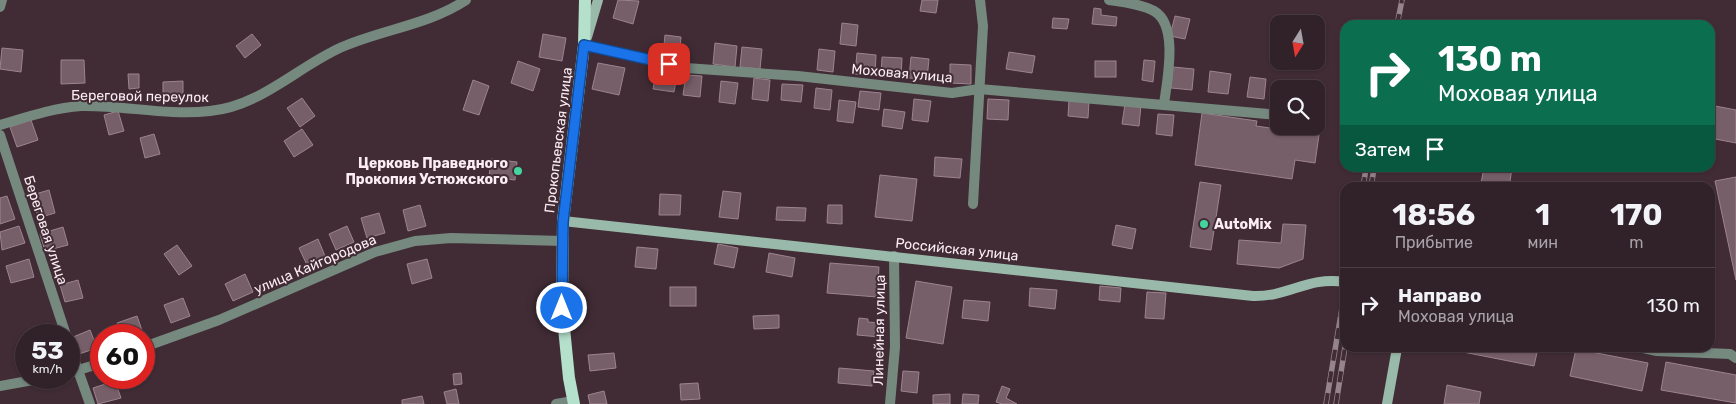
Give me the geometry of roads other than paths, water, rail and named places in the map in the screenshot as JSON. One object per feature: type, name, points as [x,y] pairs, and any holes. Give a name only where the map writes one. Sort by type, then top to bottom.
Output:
[{"type":"main road","points":[[584,45],[585,0]]},
{"type":"main road","name":"Прокопьевская улица","points":[[574,403],[569,378],[562,308],[563,222],[584,45],[598,0]]},
{"type":"main road","name":"Российская улица","points":[[563,222],[1253,296],[1277,295],[1313,281],[1340,281]]},
{"type":"main road","points":[[1387,404],[1396,352]]},
{"type":"street","points":[[0,7],[2,0]]},
{"type":"street","name":"Береговой переулок","points":[[0,125],[49,110],[80,106],[110,106],[182,112],[210,112],[229,108],[250,101],[344,46],[424,22],[454,8],[466,0]]},
{"type":"street","points":[[973,204],[983,26],[980,0]]},
{"type":"street","points":[[1109,0],[1142,6],[1155,12],[1163,19],[1167,29],[1170,54],[1164,104]]},
{"type":"street","name":"Моховая улица","points":[[584,45],[686,68],[798,76],[952,93],[979,89],[1270,114]]},
{"type":"street","name":"Береговая улица","points":[[0,134],[62,324]]},
{"type":"street","name":"улица Кайгородова","points":[[155,343],[219,320],[375,252],[415,241],[451,238],[563,241]]},
{"type":"street","name":"Линейная улица","points":[[890,404],[895,347],[894,256]]},
{"type":"street","points":[[1715,352],[1734,352]]},
{"type":"street","points":[[0,386],[15,383]]},
{"type":"street","points":[[80,385],[90,404]]},
{"type":"street","points":[[556,404],[574,403]]},
{"type":"railway","points":[[1398,20],[1402,0]]},
{"type":"railway","points":[[1364,182],[1365,172]]},
{"type":"railway","points":[[1372,182],[1373,172]]},
{"type":"railway","points":[[1326,404],[1340,320]]},
{"type":"railway","points":[[1336,404],[1344,352]]},
{"type":"place","name":"Церковь Праведного Прокопия Устюжского","points":[[518,171]]},
{"type":"place","name":"AutoMix","points":[[1204,224]]}]
